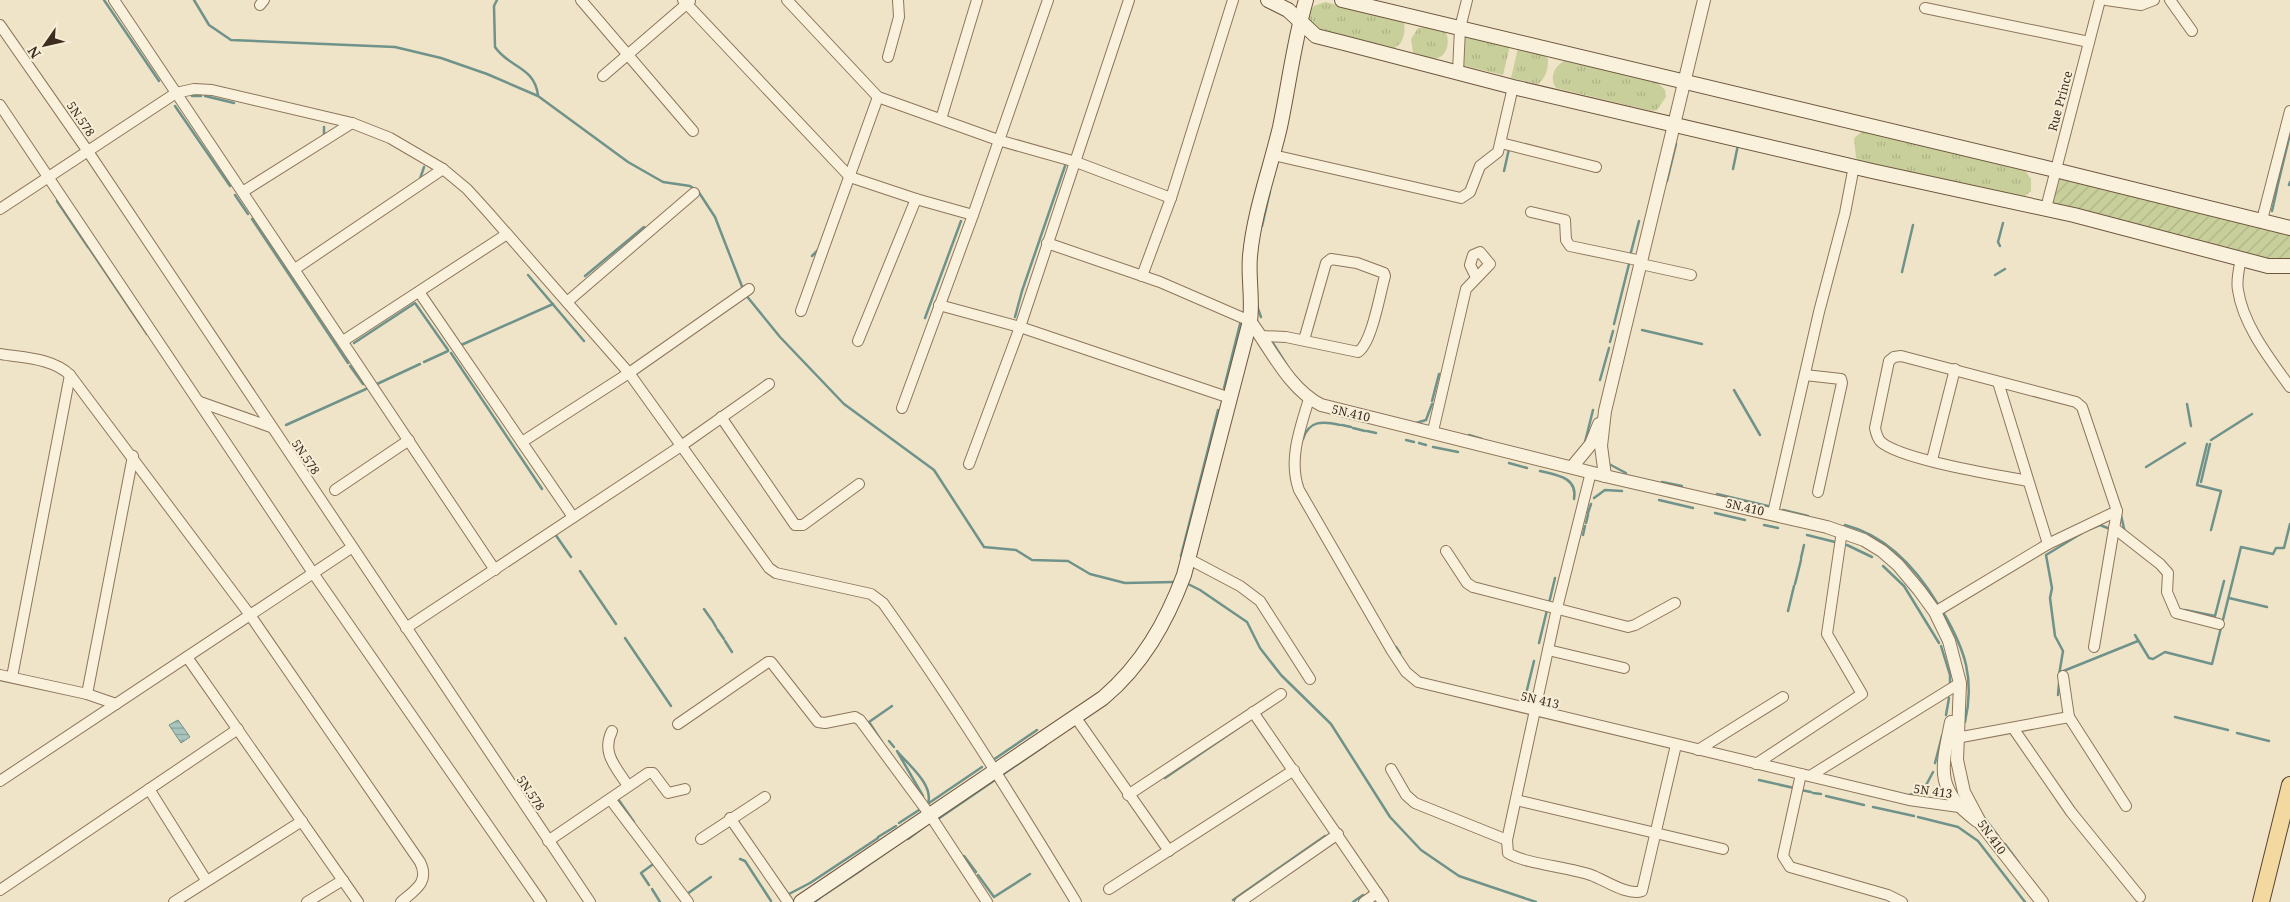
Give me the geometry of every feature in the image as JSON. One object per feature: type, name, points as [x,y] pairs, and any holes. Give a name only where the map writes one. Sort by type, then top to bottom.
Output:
[{"type":"main road","points":[[1268,0],[1288,10],[1316,36],[1514,87],[1854,166],[2046,208],[2268,266],[2290,266]]},
{"type":"main road","points":[[801,902],[1076,718],[1115,688],[1136,666],[1149,648],[1173,603],[1184,574],[1250,321],[1252,304],[1250,258],[1253,233],[1273,155],[1306,0]]},
{"type":"main road","points":[[1342,0],[2290,228]]},
{"type":"main road","points":[[2261,902],[2290,785]]},
{"type":"street","points":[[114,0],[244,191],[495,570]]},
{"type":"street","points":[[581,0],[693,131]]},
{"type":"street","points":[[787,0],[878,97],[998,140],[1076,162],[1171,198]]},
{"type":"street","points":[[941,119],[977,0]]},
{"type":"street","points":[[902,408],[973,215],[1048,0]]},
{"type":"street","points":[[969,464],[1020,327],[1129,0]]},
{"type":"street","points":[[1142,276],[1171,198],[1233,0]]},
{"type":"street","points":[[1458,72],[1460,28],[1467,0]]},
{"type":"street","points":[[1605,476],[1601,446],[1605,411],[1704,0]]},
{"type":"street","name":"Rue Prince","points":[[2046,208],[2100,0]]},
{"type":"street","points":[[2106,0],[2141,5],[2154,0]]},
{"type":"street","points":[[2170,0],[2192,31]]},
{"type":"street","points":[[603,76],[687,1],[850,177],[916,199],[973,215]]},
{"type":"street","points":[[888,57],[899,17],[896,1]]},
{"type":"street","points":[[1925,8],[2089,42]]},
{"type":"street","name":"5N.578","points":[[0,25],[87,150],[351,548],[590,902]]},
{"type":"street","points":[[1273,155],[1461,198],[1470,192],[1480,166],[1496,155],[1514,87]]},
{"type":"street","points":[[0,209],[176,93],[194,90],[212,90],[352,122],[390,138],[443,169],[467,189],[629,373],[769,568],[776,573],[870,594],[883,603],[943,687],[1076,902]]},
{"type":"street","points":[[801,311],[878,97]]},
{"type":"street","points":[[0,105],[313,573],[541,902]]},
{"type":"street","points":[[2262,220],[2290,111]]},
{"type":"street","points":[[244,191],[352,122]]},
{"type":"street","points":[[1500,144],[1596,167]]},
{"type":"street","points":[[1773,513],[1845,212],[1854,166]]},
{"type":"street","points":[[295,269],[443,169]]},
{"type":"street","points":[[567,302],[694,192]]},
{"type":"street","points":[[858,342],[916,199]]},
{"type":"street","points":[[1531,212],[1565,220],[1566,240],[1570,246],[1691,274]]},
{"type":"street","points":[[343,341],[507,234]]},
{"type":"street","points":[[1047,244],[1142,276],[1250,321]]},
{"type":"street","points":[[2241,259],[2237,282],[2239,298],[2259,339],[2290,387]]},
{"type":"street","points":[[1261,336],[1304,340],[1354,352],[1362,349],[1368,336],[1385,276],[1384,273],[1357,263],[1331,260],[1326,262],[1304,340]]},
{"type":"street","points":[[1433,432],[1466,289],[1476,277]]},
{"type":"street","points":[[522,442],[629,373],[749,290]]},
{"type":"street","points":[[419,292],[573,517]]},
{"type":"street","points":[[939,305],[1020,327],[1230,398]]},
{"type":"street","name":"5N.410","points":[[1250,321],[1297,387],[1309,399],[1334,410],[1433,432],[1605,476],[1773,513],[1842,531],[1864,540],[1882,551],[1898,565],[1934,612],[1949,641],[1960,687],[1952,739],[1964,805],[1982,824],[2042,902]]},
{"type":"street","points":[[0,354],[61,366],[70,375],[133,456],[250,615],[420,862],[424,874],[420,887],[401,902]]},
{"type":"street","points":[[2028,481],[1911,455],[1883,443],[1876,433],[1889,361],[1894,357],[1901,356],[2076,402],[2082,407],[2117,511],[2094,647]]},
{"type":"street","points":[[1932,460],[1955,369]]},
{"type":"street","points":[[12,677],[70,375]]},
{"type":"street","points":[[1805,375],[1840,379],[1842,383],[1818,492]]},
{"type":"street","points":[[1998,382],[2048,544]]},
{"type":"street","points":[[406,628],[681,446],[769,384]]},
{"type":"street","name":"5N 413","points":[[1309,399],[1296,446],[1293,475],[1411,678],[1425,685],[1909,800],[1964,805]]},
{"type":"street","points":[[200,402],[271,427]]},
{"type":"street","points":[[1572,467],[1591,444],[1605,411]]},
{"type":"street","points":[[721,417],[795,525],[803,525],[859,484]]},
{"type":"street","points":[[335,490],[409,440]]},
{"type":"street","points":[[87,694],[133,456]]},
{"type":"street","points":[[1592,472],[1534,711],[1506,849],[1511,854],[1591,875],[1638,892],[1644,888],[1676,745]]},
{"type":"street","points":[[1934,612],[2048,544],[2117,511]]},
{"type":"street","points":[[2114,528],[2160,564],[2168,574],[2167,592],[2176,613],[2219,624]]},
{"type":"street","points":[[1756,764],[1862,694],[1826,634],[1842,531]]},
{"type":"street","points":[[0,781],[351,548]]},
{"type":"street","points":[[1446,551],[1467,583],[1473,587],[1632,626],[1675,603]]},
{"type":"street","points":[[1187,558],[1240,586],[1260,601],[1310,679]]},
{"type":"street","points":[[1548,650],[1624,668]]},
{"type":"street","points":[[187,657],[358,902]]},
{"type":"street","points":[[678,724],[768,662],[771,662],[812,717],[818,722],[825,723],[855,717],[860,720],[930,815],[987,902]]},
{"type":"street","points":[[0,675],[87,694],[116,704]]},
{"type":"street","points":[[2063,676],[2069,717],[2126,806]]},
{"type":"street","points":[[1902,902],[1888,895],[1790,868],[1783,856],[1806,775],[1960,687]]},
{"type":"street","points":[[1128,795],[1281,694]]},
{"type":"street","points":[[1698,750],[1783,697]]},
{"type":"street","points":[[1253,712],[1380,898],[1364,902]]},
{"type":"street","points":[[1952,739],[2069,717]]},
{"type":"street","points":[[1076,718],[1128,795],[1169,851]]},
{"type":"street","points":[[2013,728],[2071,812],[2140,897]]},
{"type":"street","points":[[0,890],[238,729]]},
{"type":"street","points":[[612,731],[607,746],[609,755],[628,786]]},
{"type":"street","points":[[1109,889],[1294,770]]},
{"type":"street","points":[[1391,770],[1406,794],[1415,803],[1507,840]]},
{"type":"street","points":[[548,841],[650,772],[668,793],[685,789]]},
{"type":"street","points":[[149,789],[206,880]]},
{"type":"street","points":[[701,839],[764,797]]},
{"type":"street","points":[[610,799],[688,902]]},
{"type":"street","points":[[1516,800],[1723,849]]},
{"type":"street","points":[[730,818],[788,902]]},
{"type":"street","points":[[174,902],[302,821]]},
{"type":"street","points":[[1240,902],[1338,834]]},
{"type":"street","points":[[307,902],[343,880]]},
{"type":"green space","points":[[1325,2],[1400,19],[1404,22],[1405,31],[1403,38],[1399,45],[1392,50],[1318,32],[1310,23],[1308,17],[1314,6]]},
{"type":"green space","points":[[1425,27],[1444,31],[1447,35],[1448,43],[1446,50],[1438,58],[1426,59],[1413,53],[1411,39],[1418,28]]},
{"type":"green space","points":[[1463,36],[1510,46],[1503,75],[1461,65]]},
{"type":"green space","points":[[1518,48],[1544,55],[1548,59],[1546,73],[1538,84],[1511,78]]},
{"type":"green space","points":[[1564,61],[1657,82],[1665,90],[1666,97],[1657,110],[1652,111],[1556,88],[1553,80],[1554,73]]},
{"type":"green space","points":[[1868,127],[2020,163],[2031,179],[2031,191],[2019,201],[1864,166],[1856,158],[1854,138]]},
{"type":"green space","points":[[2075,175],[2290,229],[2290,260],[2277,265],[2056,206],[2050,197],[2058,179]]},
{"type":"water","points":[[178,720],[190,737],[181,743],[169,725]]},
{"type":"waterway","points":[[104,0],[159,81]]},
{"type":"waterway","points":[[194,0],[209,25],[231,40],[395,47],[441,58],[487,74],[538,96],[628,162],[663,182],[690,186],[698,191],[715,217],[743,289]]},
{"type":"waterway","points":[[497,0],[494,6],[495,47],[501,54],[532,78],[538,95]]},
{"type":"waterway","points":[[192,96],[201,96]]},
{"type":"waterway","points":[[205,96],[234,103]]},
{"type":"waterway","points":[[175,106],[230,186]]},
{"type":"waterway","points":[[324,127],[324,135]]},
{"type":"waterway","points":[[2277,188],[2290,134]]},
{"type":"waterway","points":[[1667,181],[1676,144]]},
{"type":"waterway","points":[[1733,169],[1738,145]]},
{"type":"waterway","points":[[1504,171],[1509,149]]},
{"type":"waterway","points":[[1015,317],[1022,291],[1065,166]]},
{"type":"waterway","points":[[420,179],[424,167]]},
{"type":"waterway","points":[[2272,211],[2277,189]]},
{"type":"waterway","points":[[1262,226],[1270,191]]},
{"type":"waterway","points":[[235,195],[248,214]]},
{"type":"waterway","points":[[57,201],[88,247]]},
{"type":"waterway","points":[[252,219],[348,363]]},
{"type":"waterway","points":[[925,318],[961,221]]},
{"type":"waterway","points":[[1630,256],[1639,221]]},
{"type":"waterway","points":[[2000,246],[1998,242],[2003,223]]},
{"type":"waterway","points":[[1902,272],[1913,225]]},
{"type":"waterway","points":[[585,276],[644,227]]},
{"type":"waterway","points":[[89,248],[147,334]]},
{"type":"waterway","points":[[812,256],[819,249]]},
{"type":"waterway","points":[[1614,324],[1629,264]]},
{"type":"waterway","points":[[1995,275],[2005,269]]},
{"type":"waterway","points":[[528,275],[584,341]]},
{"type":"waterway","points":[[745,294],[780,337],[844,404],[934,470],[984,547],[1016,550],[1032,560],[1068,561],[1090,574],[1125,583],[1175,582]]},
{"type":"waterway","points":[[354,343],[415,303],[448,350]]},
{"type":"waterway","points":[[459,346],[553,304]]},
{"type":"waterway","points":[[1257,306],[1261,317]]},
{"type":"waterway","points":[[1224,388],[1241,320]]},
{"type":"waterway","points":[[1642,330],[1702,344]]},
{"type":"waterway","points":[[1610,342],[1613,331]]},
{"type":"waterway","points":[[1271,340],[1288,367]]},
{"type":"waterway","points":[[1600,380],[1609,348]]},
{"type":"waterway","points":[[424,362],[448,351]]},
{"type":"waterway","points":[[451,353],[542,489]]},
{"type":"waterway","points":[[377,384],[420,364]]},
{"type":"waterway","points":[[350,366],[363,384]]},
{"type":"waterway","points":[[1432,401],[1439,374]]},
{"type":"waterway","points":[[286,425],[366,389]]},
{"type":"waterway","points":[[1734,390],[1760,435]]},
{"type":"waterway","points":[[1416,423],[1426,420],[1432,404]]},
{"type":"waterway","points":[[2187,404],[2191,426]]},
{"type":"waterway","points":[[1181,556],[1218,410]]},
{"type":"waterway","points":[[1585,442],[1593,410]]},
{"type":"waterway","points":[[2211,440],[2252,414]]},
{"type":"waterway","points":[[1303,439],[1309,428],[1317,423],[1340,425]]},
{"type":"waterway","points":[[1342,425],[1351,427]]},
{"type":"waterway","points":[[1353,428],[1365,431]]},
{"type":"waterway","points":[[1367,431],[1376,433]]},
{"type":"waterway","points":[[1469,435],[1482,439]]},
{"type":"waterway","points":[[1406,440],[1414,442]]},
{"type":"waterway","points":[[1419,443],[1426,445]]},
{"type":"waterway","points":[[2146,467],[2185,443]]},
{"type":"waterway","points":[[2207,444],[2197,485],[2221,491],[2211,530]]},
{"type":"waterway","points":[[2201,482],[2210,444]]},
{"type":"waterway","points":[[1433,447],[1458,452]]},
{"type":"waterway","points":[[1509,463],[1527,468]]},
{"type":"waterway","points":[[1609,464],[1626,473]]},
{"type":"waterway","points":[[1540,471],[1565,478],[1573,486],[1574,499]]},
{"type":"waterway","points":[[1662,482],[1682,486]]},
{"type":"waterway","points":[[1594,498],[1605,490],[1622,491]]},
{"type":"waterway","points":[[1717,494],[1772,507]]},
{"type":"waterway","points":[[1659,500],[1693,508]]},
{"type":"waterway","points":[[1588,513],[1591,504]]},
{"type":"waterway","points":[[1783,510],[1808,516]]},
{"type":"waterway","points":[[1715,513],[1745,520]]},
{"type":"waterway","points":[[1586,523],[1588,515]]},
{"type":"waterway","points":[[2121,515],[2125,533]]},
{"type":"waterway","points":[[2135,635],[2149,658],[2153,659],[2165,652],[2212,664],[2241,547],[2273,554],[2276,548],[2284,548],[2290,524]]},
{"type":"waterway","points":[[1764,525],[1778,528]]},
{"type":"waterway","points":[[1845,525],[1875,537],[1900,556],[1921,579],[1939,606]]},
{"type":"waterway","points":[[2090,529],[2100,525],[2110,529]]},
{"type":"waterway","points":[[1583,535],[1585,526]]},
{"type":"waterway","points":[[2059,675],[2063,651],[2055,636],[2050,598],[2052,588],[2046,555],[2082,533]]},
{"type":"waterway","points":[[555,534],[571,557]]},
{"type":"waterway","points":[[1807,535],[1835,542]]},
{"type":"waterway","points":[[1801,558],[1804,545]]},
{"type":"waterway","points":[[1847,545],[1872,557]]},
{"type":"waterway","points":[[1795,584],[1801,560]]},
{"type":"waterway","points":[[1883,566],[1904,586],[1939,643]]},
{"type":"waterway","points":[[580,571],[616,624]]},
{"type":"waterway","points":[[1549,603],[1555,578]]},
{"type":"waterway","points":[[2185,610],[2215,616],[2224,581]]},
{"type":"waterway","points":[[1186,583],[1200,590],[1247,622],[1260,648],[1281,675],[1331,724],[1390,817],[1421,850],[1459,876],[1536,902]]},
{"type":"waterway","points":[[1788,611],[1794,586]]},
{"type":"waterway","points":[[2229,598],[2267,607]]},
{"type":"waterway","points":[[704,609],[711,619]]},
{"type":"waterway","points":[[1539,643],[1547,610]]},
{"type":"waterway","points":[[1943,612],[1957,639],[1966,665],[1969,692],[1965,722]]},
{"type":"waterway","points":[[712,620],[716,627]]},
{"type":"waterway","points":[[717,629],[724,639]]},
{"type":"waterway","points":[[625,638],[671,706]]},
{"type":"waterway","points":[[725,641],[732,652]]},
{"type":"waterway","points":[[2061,672],[2138,641]]},
{"type":"waterway","points":[[1941,646],[1950,675],[1950,686]]},
{"type":"waterway","points":[[1396,647],[1400,653]]},
{"type":"waterway","points":[[1525,698],[1534,661]]},
{"type":"waterway","points":[[2058,695],[2059,683]]},
{"type":"waterway","points":[[1946,715],[1949,698]]},
{"type":"waterway","points":[[882,742],[869,722],[892,706]]},
{"type":"waterway","points":[[2175,717],[2228,730]]},
{"type":"waterway","points":[[1165,778],[1247,722]]},
{"type":"waterway","points":[[993,760],[1037,730]]},
{"type":"waterway","points":[[2237,733],[2269,741]]},
{"type":"waterway","points":[[1935,763],[1942,736]]},
{"type":"waterway","points":[[889,741],[894,747]]},
{"type":"waterway","points":[[1002,775],[1046,745]]},
{"type":"waterway","points":[[923,796],[897,751],[924,782],[929,797],[928,804]]},
{"type":"waterway","points":[[929,803],[982,767]]},
{"type":"waterway","points":[[1909,795],[1923,791],[1933,772]]},
{"type":"waterway","points":[[938,822],[938,819],[995,780]]},
{"type":"waterway","points":[[1759,780],[1794,788]]},
{"type":"waterway","points":[[1801,790],[1811,792]]},
{"type":"waterway","points":[[1813,793],[1821,794]]},
{"type":"waterway","points":[[1826,796],[1864,805]]},
{"type":"waterway","points":[[618,799],[634,822]]},
{"type":"waterway","points":[[1873,807],[1914,816]]},
{"type":"waterway","points":[[899,823],[919,810]]},
{"type":"waterway","points":[[1983,816],[1999,837]]},
{"type":"waterway","points":[[1918,817],[1958,827],[1978,841],[2025,902]]},
{"type":"waterway","points":[[908,839],[928,824]]},
{"type":"waterway","points":[[878,837],[896,826]]},
{"type":"waterway","points":[[1233,900],[1325,836]]},
{"type":"waterway","points":[[787,895],[810,883],[878,838]]},
{"type":"waterway","points":[[864,868],[906,839]]},
{"type":"waterway","points":[[2005,844],[2019,863]]},
{"type":"waterway","points":[[964,856],[976,872]]},
{"type":"waterway","points":[[740,859],[745,861],[771,901]]},
{"type":"waterway","points":[[649,885],[641,873],[656,862]]},
{"type":"waterway","points":[[821,897],[863,869]]},
{"type":"waterway","points":[[978,875],[994,897],[1030,874]]},
{"type":"waterway","points":[[687,894],[711,877]]},
{"type":"waterway","points":[[652,889],[660,902]]},
{"type":"waterway","points":[[1353,902],[1363,895]]},
{"type":"waterway","points":[[814,902],[820,898]]}]
